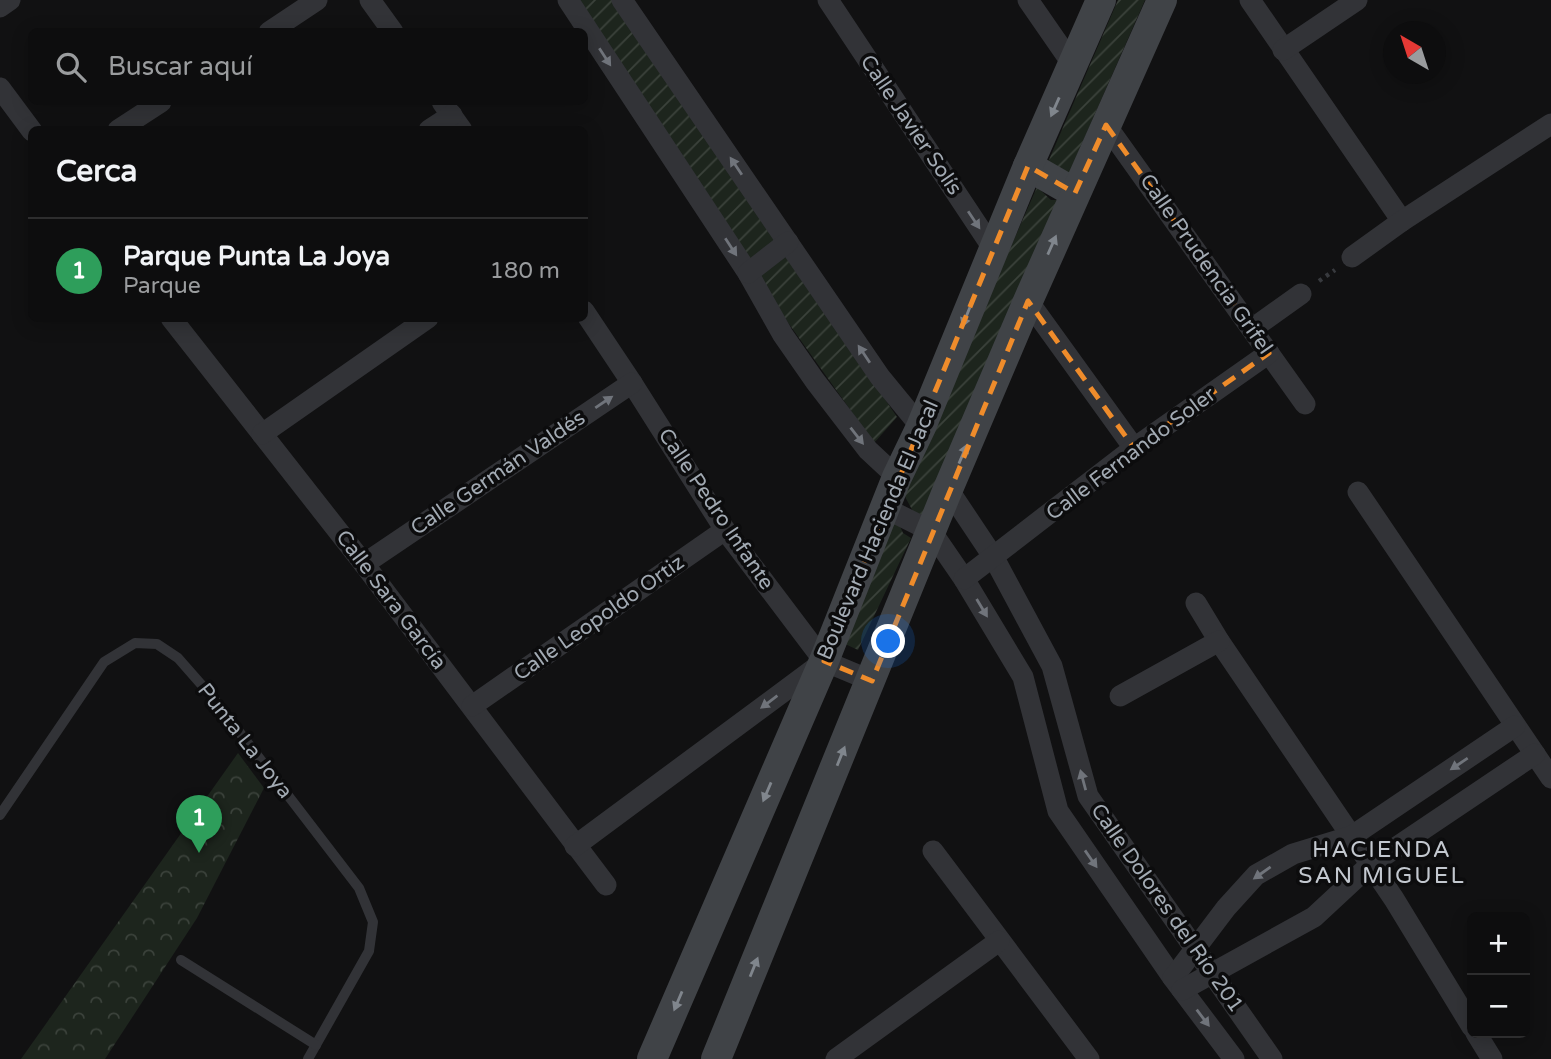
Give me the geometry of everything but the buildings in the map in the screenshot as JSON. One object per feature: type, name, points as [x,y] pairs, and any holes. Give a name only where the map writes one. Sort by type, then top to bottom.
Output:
[{"type":"main road","name":"Boulevard Hacienda El Jacal","points":[[652,1059],[824,662],[897,477],[921,427],[1028,166],[1101,0]]},
{"type":"main road","points":[[716,1059],[948,489],[1162,0]]},
{"type":"main road","points":[[1028,166],[1076,193]]},
{"type":"street","points":[[0,6],[10,0]]},
{"type":"street","points":[[274,28],[317,0]]},
{"type":"street","points":[[370,0],[390,28]]},
{"type":"street","points":[[568,0],[586,28]]},
{"type":"street","points":[[622,0],[880,377],[921,427]]},
{"type":"street","name":"Calle Javier Solís","points":[[828,0],[994,250]]},
{"type":"street","points":[[1028,0],[1073,65]]},
{"type":"street","points":[[1251,0],[1402,221]]},
{"type":"street","points":[[1283,50],[1357,0]]},
{"type":"street","points":[[588,30],[748,273],[783,335],[868,450],[897,477]]},
{"type":"street","points":[[0,88],[28,126]]},
{"type":"street","points":[[124,126],[156,105]]},
{"type":"street","points":[[435,126],[452,115]]},
{"type":"street","points":[[1352,257],[1402,221],[1551,124]]},
{"type":"street","name":"Calle Prudencia Grifel","points":[[1106,125],[1305,404]]},
{"type":"street","points":[[748,273],[788,242]]},
{"type":"street","points":[[1252,329],[1301,294]]},
{"type":"street","points":[[1028,301],[1134,448]]},
{"type":"street","name":"Calle Pedro Infante","points":[[588,317],[725,530],[824,662]]},
{"type":"street","name":"Calle Sara García","points":[[174,322],[364,564],[606,885]]},
{"type":"street","points":[[262,434],[422,322]]},
{"type":"street","name":"Calle Fernando Soler","points":[[964,579],[995,558],[1134,448],[1269,353]]},
{"type":"street","name":"Calle Germán Valdés","points":[[364,564],[632,383]]},
{"type":"street","name":"Calle Dolores del Río 201","points":[[948,489],[995,558],[1052,666],[1088,796],[1272,1059]]},
{"type":"street","points":[[1358,492],[1551,778]]},
{"type":"street","points":[[885,508],[931,531]]},
{"type":"street","name":"Calle Leopoldo Ortiz","points":[[472,706],[725,530]]},
{"type":"street","name":"Calle Dolores del Río 201","points":[[931,531],[964,579],[1023,677],[1058,811],[1177,984],[1234,1059]]},
{"type":"street","points":[[1196,603],[1394,899],[1467,1019]]},
{"type":"street","points":[[1120,696],[1219,641]]},
{"type":"street","points":[[575,846],[824,662],[872,681]]},
{"type":"street","points":[[1177,984],[1195,948],[1256,875],[1293,855],[1352,836],[1516,726]]},
{"type":"street","points":[[1177,984],[1212,972],[1278,939],[1314,917],[1370,865],[1535,754]]},
{"type":"street","points":[[933,851],[1089,1059]]},
{"type":"street","points":[[836,1059],[999,941]]},
{"type":"street","points":[[1479,1038],[1492,1059]]},
{"type":"lane","name":"Punta La Joya","points":[[0,815],[104,662],[135,643],[157,644],[178,658],[214,699],[359,888],[373,922],[369,951],[308,1059]]},
{"type":"lane","points":[[181,960],[316,1045]]},
{"type":"path","points":[[1301,294],[1352,257]]},
{"type":"highlighted area","points":[[1106,125],[1269,353],[1134,448],[1028,301],[872,681],[824,661],[1028,166],[1075,193]]},
{"type":"green space","points":[[573,0],[614,0],[897,417],[874,443],[789,324]]},
{"type":"green space","points":[[1118,0],[1145,0],[1065,182],[1045,169]]},
{"type":"green space","points":[[1037,187],[1051,200],[1058,200],[922,516],[916,517],[903,493]]},
{"type":"green space","points":[[895,515],[903,533],[911,538],[858,650],[843,643]]},
{"type":"green space","points":[[238,753],[264,788],[197,918],[105,1059],[21,1059]]},
{"type":"place","name":"Parque Punta La Joya","points":[[199,853]]},
{"type":"district","name":"HACIENDA SAN MIGUEL","points":[[1382,863]]}]
